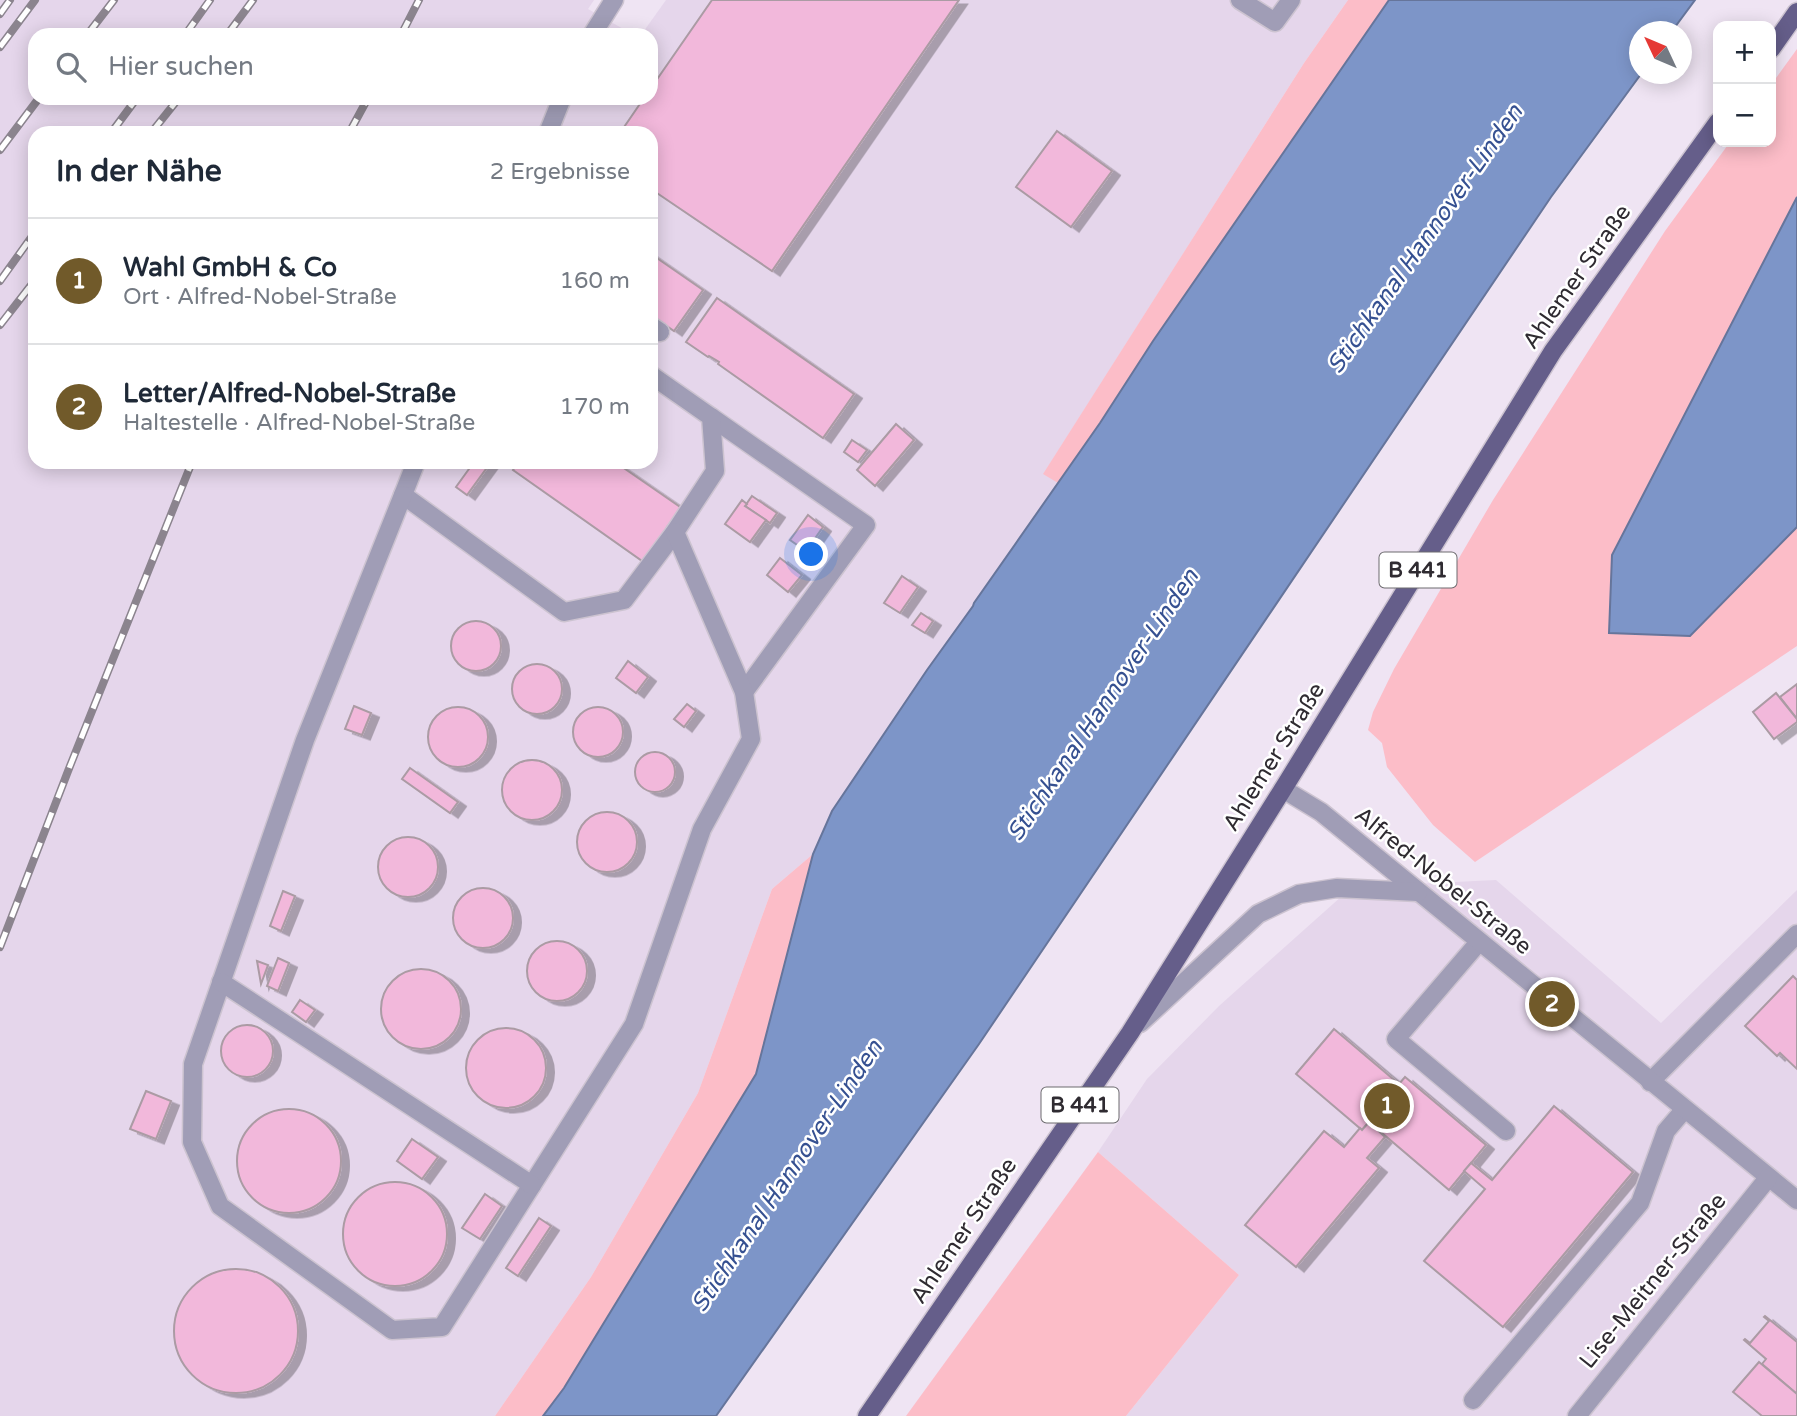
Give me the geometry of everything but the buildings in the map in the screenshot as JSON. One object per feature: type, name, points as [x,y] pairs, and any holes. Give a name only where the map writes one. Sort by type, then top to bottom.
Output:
[{"type":"main road","points":[[1776,42],[1797,12]]},
{"type":"main road","name":"Ahlemer Straße","points":[[867,1416],[1130,1033],[1553,351],[1713,129]]},
{"type":"street","points":[[597,28],[614,0]]},
{"type":"street","points":[[1240,0],[1275,22],[1291,0]]},
{"type":"street","points":[[551,126],[559,105]]},
{"type":"street","points":[[658,380],[866,526],[744,692]]},
{"type":"street","points":[[403,495],[564,612],[624,600],[675,532],[715,471],[711,417]]},
{"type":"street","points":[[413,469],[305,740],[193,1064],[192,1142],[220,1206],[392,1330],[442,1326],[634,1024],[702,829],[751,739],[744,692],[675,532]]},
{"type":"street","name":"Alfred-Nobel-Straße","points":[[1283,789],[1321,812],[1797,1200]]},
{"type":"street","points":[[1130,1033],[1258,914],[1299,894],[1337,888],[1418,892]]},
{"type":"street","points":[[1650,1082],[1797,934]]},
{"type":"street","points":[[1479,942],[1396,1039],[1506,1131]]},
{"type":"street","points":[[221,982],[532,1185]]},
{"type":"street","points":[[1473,1400],[1640,1203],[1666,1131],[1684,1110]]},
{"type":"street","name":"Lise-Meitner-Straße","points":[[1577,1416],[1768,1178]]},
{"type":"shaded area","points":[[0,0],[594,0],[588,9],[622,28],[28,28],[28,105],[658,105],[658,28],[646,28],[666,0],[1348,0],[1304,63],[1044,473],[1058,483],[832,811],[813,854],[772,889],[698,1093],[591,1277],[495,1416],[0,1416]]},
{"type":"shaded area","points":[[1348,0],[1389,0],[1058,483],[1043,474],[1304,63]]},
{"type":"shaded area","points":[[1797,49],[1797,197],[1612,555],[1609,633],[1690,636],[1797,527],[1797,646],[1475,862],[1433,825],[1387,767],[1382,743],[1368,730],[1373,712],[1394,669],[1493,500],[1665,231],[1726,147],[1776,147],[1776,78]]},
{"type":"shaded area","points":[[813,854],[756,1074],[564,1388],[543,1416],[495,1416],[591,1277],[698,1093],[772,889]]},
{"type":"shaded area","points":[[1496,880],[1661,1023],[1797,890],[1797,1416],[1126,1416],[1239,1275],[1098,1152],[1147,1079],[1219,1006],[1352,887]]},
{"type":"shaded area","points":[[1098,1152],[1239,1275],[1126,1416],[906,1416]]},
{"type":"water","name":"Stichkanal Hannover-Linden","points":[[1389,0],[1695,0],[1679,21],[1629,21],[1629,84],[1634,84],[1551,197],[979,1044],[716,1416],[543,1416],[564,1388],[756,1074],[813,854],[832,811],[1100,423],[1153,341]]},
{"type":"water","points":[[1797,197],[1797,527],[1690,636],[1609,633],[1612,555]]},
{"type":"railway","points":[[0,14],[10,0]]},
{"type":"railway","points":[[0,47],[35,0]]},
{"type":"railway","points":[[92,28],[114,0]]},
{"type":"railway","points":[[190,28],[210,0]]},
{"type":"railway","points":[[232,28],[253,0]]},
{"type":"railway","points":[[405,28],[419,0]]},
{"type":"railway","points":[[0,150],[34,105]]},
{"type":"railway","points":[[116,126],[132,105]]},
{"type":"railway","points":[[157,126],[173,105]]},
{"type":"railway","points":[[353,126],[364,105]]},
{"type":"railway","points":[[0,281],[28,242]]},
{"type":"railway","points":[[0,325],[28,289]]},
{"type":"railway","points":[[0,947],[189,469]]},
{"type":"place","name":"Letter/Alfred-Nobel-Straße","points":[[1552,1004]]},
{"type":"place","name":"Wahl GmbH & Co","points":[[1387,1106]]}]
